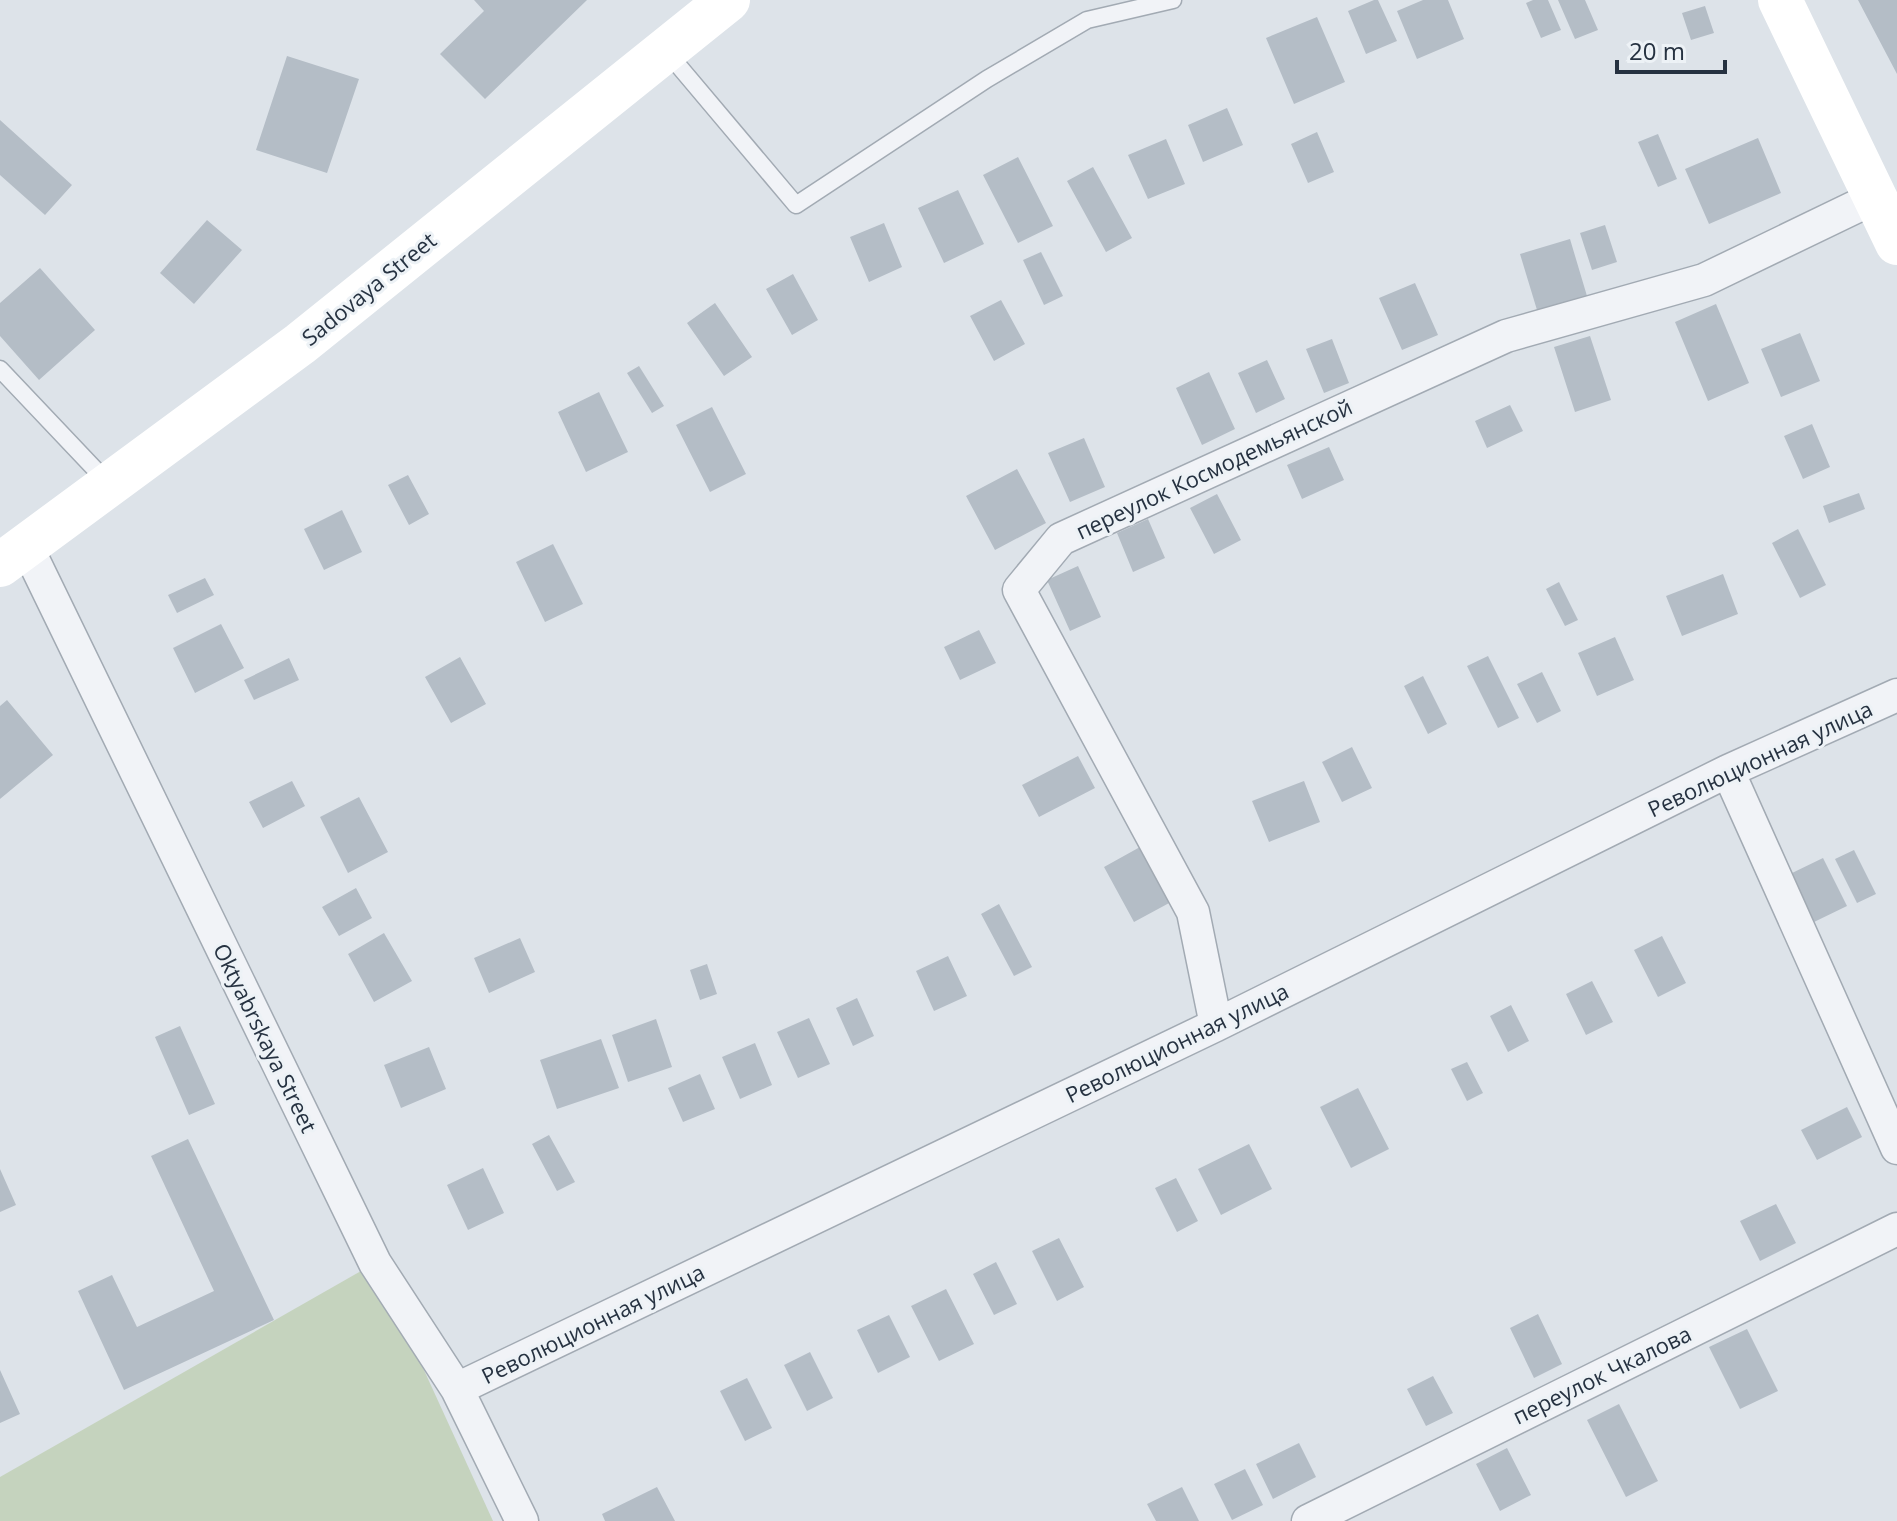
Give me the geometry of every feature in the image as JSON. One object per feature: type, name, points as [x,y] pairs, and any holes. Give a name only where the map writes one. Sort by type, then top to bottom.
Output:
[{"type":"street","name":"Sadovaya Street","points":[[13,555],[300,344],[728,0]]},
{"type":"street","points":[[1780,0],[1897,243]]},
{"type":"street","name":"переулок Космодемьянской","points":[[1216,1025],[1193,912],[1019,590],[1061,539],[1075,532],[1506,336],[1704,280],[1876,197]]},
{"type":"street","name":"Oktyabrskaya Street","points":[[13,555],[375,1263],[457,1389],[522,1521]]},
{"type":"street","name":"Революционная улица","points":[[457,1389],[1216,1025],[1728,771],[1897,695]]},
{"type":"street","points":[[1728,771],[1897,1148]]},
{"type":"street","name":"переулок Чкалова","points":[[1308,1521],[1897,1229]]},
{"type":"lane","points":[[666,51],[796,205],[987,79],[1087,20],[1173,0]]},
{"type":"lane","points":[[0,369],[109,484]]},
{"type":"green space","points":[[375,1263],[493,1521],[0,1521],[0,1477]]},
{"type":"building","points":[[474,0],[587,0],[485,99],[440,54],[484,11]]},
{"type":"building","points":[[1378,0],[1397,41],[1366,54],[1348,11]]},
{"type":"building","points":[[1423,0],[1448,0],[1464,39],[1417,59],[1397,11]]},
{"type":"building","points":[[1548,0],[1561,30],[1541,38],[1526,3]]},
{"type":"building","points":[[1558,0],[1585,0],[1598,30],[1575,39]]},
{"type":"building","points":[[1858,0],[1897,0],[1897,74]]},
{"type":"building","points":[[1705,6],[1714,33],[1691,40],[1682,13]]},
{"type":"building","points":[[1317,17],[1345,82],[1294,104],[1266,38]]},
{"type":"building","points":[[287,56],[359,79],[327,173],[256,150]]},
{"type":"building","points":[[1227,108],[1243,145],[1203,162],[1188,125]]},
{"type":"building","points":[[0,120],[72,185],[45,215],[0,175]]},
{"type":"building","points":[[1317,132],[1334,172],[1308,183],[1291,144]]},
{"type":"building","points":[[1658,134],[1677,179],[1658,187],[1638,142]]},
{"type":"building","points":[[1758,138],[1781,193],[1709,224],[1685,169]]},
{"type":"building","points":[[1166,139],[1185,184],[1148,199],[1128,155]]},
{"type":"building","points":[[1018,157],[1053,226],[1018,243],[983,175]]},
{"type":"building","points":[[1093,167],[1132,238],[1106,252],[1067,181]]},
{"type":"building","points":[[958,190],[984,244],[944,263],[918,208]]},
{"type":"building","points":[[207,220],[242,250],[194,304],[160,273]]},
{"type":"building","points":[[884,223],[902,267],[869,282],[850,237]]},
{"type":"building","points":[[1605,225],[1617,262],[1592,270],[1580,233]]},
{"type":"building","points":[[1570,239],[1587,296],[1537,310],[1520,254]]},
{"type":"building","points":[[1041,252],[1063,296],[1044,305],[1023,260]]},
{"type":"building","points":[[40,268],[95,330],[39,380],[0,336],[0,303]]},
{"type":"building","points":[[793,274],[818,320],[792,335],[766,289]]},
{"type":"building","points":[[1415,283],[1438,335],[1402,350],[1379,298]]},
{"type":"building","points":[[1001,300],[1025,344],[994,361],[970,316]]},
{"type":"building","points":[[715,303],[752,357],[724,376],[687,323]]},
{"type":"building","points":[[1716,304],[1749,383],[1708,401],[1675,322]]},
{"type":"building","points":[[1800,333],[1820,381],[1781,397],[1761,349]]},
{"type":"building","points":[[1590,336],[1611,400],[1575,412],[1554,347]]},
{"type":"building","points":[[1332,339],[1349,383],[1324,393],[1306,349]]},
{"type":"building","points":[[1267,360],[1285,399],[1256,413],[1238,373]]},
{"type":"building","points":[[639,366],[664,406],[652,413],[627,373]]},
{"type":"building","points":[[1209,372],[1235,429],[1202,445],[1176,388]]},
{"type":"building","points":[[599,392],[628,452],[586,472],[558,412]]},
{"type":"building","points":[[1510,405],[1523,431],[1487,448],[1475,421]]},
{"type":"building","points":[[712,407],[746,474],[710,492],[676,425]]},
{"type":"building","points":[[1812,424],[1830,467],[1803,479],[1784,436]]},
{"type":"building","points":[[1084,438],[1105,487],[1070,502],[1048,453]]},
{"type":"building","points":[[1329,447],[1344,480],[1302,499],[1287,465]]},
{"type":"building","points":[[1017,469],[1046,523],[995,550],[966,496]]},
{"type":"building","points":[[408,475],[429,514],[409,525],[388,485]]},
{"type":"building","points":[[1859,493],[1865,509],[1829,523],[1823,506]]},
{"type":"building","points":[[1217,494],[1241,540],[1214,554],[1190,508]]},
{"type":"building","points":[[342,510],[362,552],[324,570],[304,529]]},
{"type":"building","points":[[1148,519],[1165,558],[1133,572],[1117,533]]},
{"type":"building","points":[[1798,529],[1826,585],[1800,598],[1772,543]]},
{"type":"building","points":[[553,544],[583,604],[545,622],[516,562]]},
{"type":"building","points":[[1078,566],[1101,617],[1070,631],[1047,580]]},
{"type":"building","points":[[1723,574],[1738,614],[1682,636],[1666,596]]},
{"type":"building","points":[[205,578],[214,595],[177,613],[168,595]]},
{"type":"building","points":[[1559,582],[1578,620],[1565,626],[1546,589]]},
{"type":"building","points":[[221,624],[244,668],[195,693],[173,648]]},
{"type":"building","points":[[979,630],[996,663],[960,680],[944,647]]},
{"type":"building","points":[[1615,637],[1634,680],[1597,696],[1578,653]]},
{"type":"building","points":[[1488,656],[1519,718],[1498,728],[1467,666]]},
{"type":"building","points":[[460,657],[486,704],[451,723],[425,677]]},
{"type":"building","points":[[289,658],[299,680],[254,700],[244,680]]},
{"type":"building","points":[[1542,672],[1561,711],[1537,723],[1517,684]]},
{"type":"building","points":[[1423,676],[1447,724],[1428,734],[1404,686]]},
{"type":"building","points":[[7,700],[53,755],[0,799],[0,706]]},
{"type":"building","points":[[1352,747],[1372,788],[1342,802],[1322,762]]},
{"type":"building","points":[[1078,756],[1095,788],[1039,817],[1022,785]]},
{"type":"building","points":[[292,781],[305,806],[263,828],[249,802]]},
{"type":"building","points":[[1304,781],[1320,822],[1269,842],[1252,801]]},
{"type":"building","points":[[359,797],[388,852],[348,873],[320,817]]},
{"type":"building","points":[[1140,847],[1171,902],[1134,922],[1104,867]]},
{"type":"building","points":[[1854,850],[1876,894],[1857,903],[1835,859]]},
{"type":"building","points":[[1823,858],[1847,906],[1814,922],[1790,874]]},
{"type":"building","points":[[356,888],[372,918],[339,936],[322,907]]},
{"type":"building","points":[[999,904],[1032,967],[1014,976],[981,914]]},
{"type":"building","points":[[384,933],[412,981],[374,1002],[348,954]]},
{"type":"building","points":[[1662,936],[1686,983],[1658,997],[1634,950]]},
{"type":"building","points":[[520,938],[535,972],[489,993],[474,958]]},
{"type":"building","points":[[948,956],[967,996],[934,1011],[916,971]]},
{"type":"building","points":[[707,964],[717,994],[700,1000],[690,970]]},
{"type":"building","points":[[1592,981],[1613,1022],[1586,1035],[1566,994]]},
{"type":"building","points":[[857,998],[874,1036],[853,1046],[836,1008]]},
{"type":"building","points":[[1511,1005],[1529,1041],[1508,1052],[1490,1016]]},
{"type":"building","points":[[809,1018],[830,1064],[798,1078],[777,1032]]},
{"type":"building","points":[[656,1019],[672,1067],[628,1082],[612,1035]]},
{"type":"building","points":[[180,1026],[215,1104],[189,1115],[155,1037]]},
{"type":"building","points":[[601,1039],[619,1088],[557,1109],[540,1060]]},
{"type":"building","points":[[755,1043],[772,1085],[740,1099],[722,1057]]},
{"type":"building","points":[[429,1047],[446,1089],[401,1108],[384,1065]]},
{"type":"building","points":[[1467,1062],[1483,1093],[1467,1101],[1451,1069]]},
{"type":"building","points":[[700,1074],[715,1109],[683,1122],[668,1088]]},
{"type":"building","points":[[1358,1088],[1389,1149],[1351,1168],[1320,1107]]},
{"type":"building","points":[[1847,1107],[1862,1137],[1817,1160],[1801,1130]]},
{"type":"building","points":[[549,1135],[575,1182],[557,1191],[532,1144]]},
{"type":"building","points":[[188,1139],[274,1320],[124,1390],[78,1291],[112,1275],[137,1327],[214,1291],[151,1156]]},
{"type":"building","points":[[1249,1144],[1272,1189],[1221,1215],[1198,1169]]},
{"type":"building","points":[[483,1168],[504,1213],[468,1230],[447,1185]]},
{"type":"building","points":[[0,1169],[16,1205],[0,1212]]},
{"type":"building","points":[[1176,1178],[1198,1221],[1177,1232],[1155,1188]]},
{"type":"building","points":[[1776,1204],[1796,1243],[1760,1261],[1740,1221]]},
{"type":"building","points":[[1059,1238],[1084,1287],[1057,1301],[1032,1251]]},
{"type":"building","points":[[996,1262],[1017,1304],[994,1315],[973,1274]]},
{"type":"building","points":[[946,1289],[974,1344],[939,1361],[911,1306]]},
{"type":"building","points":[[1538,1314],[1562,1364],[1534,1378],[1510,1328]]},
{"type":"building","points":[[889,1315],[910,1357],[878,1373],[857,1330]]},
{"type":"building","points":[[1747,1329],[1778,1391],[1740,1409],[1709,1347]]},
{"type":"building","points":[[810,1352],[833,1398],[807,1411],[784,1365]]},
{"type":"building","points":[[0,1370],[20,1414],[0,1423]]},
{"type":"building","points":[[1433,1376],[1453,1413],[1426,1426],[1407,1389]]},
{"type":"building","points":[[747,1378],[772,1428],[745,1441],[720,1391]]},
{"type":"building","points":[[1619,1404],[1658,1481],[1626,1497],[1587,1420]]},
{"type":"building","points":[[1299,1443],[1316,1477],[1273,1499],[1256,1464]]},
{"type":"building","points":[[1507,1448],[1531,1495],[1500,1511],[1476,1464]]},
{"type":"building","points":[[1245,1469],[1263,1505],[1232,1520],[1214,1484]]},
{"type":"building","points":[[657,1487],[675,1521],[605,1521],[602,1514]]},
{"type":"building","points":[[1182,1487],[1199,1521],[1156,1521],[1147,1504]]}]
